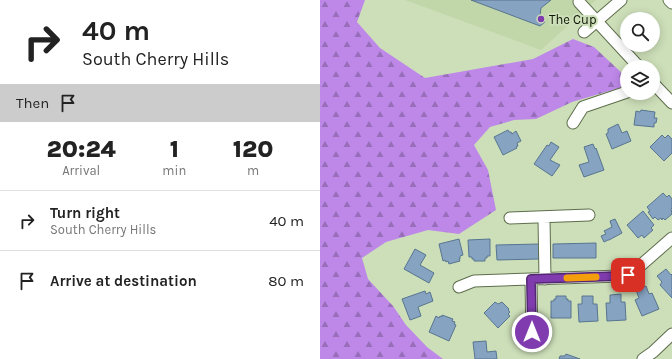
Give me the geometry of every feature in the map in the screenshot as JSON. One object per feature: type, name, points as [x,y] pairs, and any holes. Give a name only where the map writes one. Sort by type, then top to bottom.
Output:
[{"type":"street","points":[[584,32],[621,0]]},
{"type":"street","points":[[669,0],[672,3]]},
{"type":"street","points":[[579,2],[632,60]]},
{"type":"street","points":[[660,90],[672,103]]},
{"type":"street","points":[[573,123],[583,107],[620,94]]},
{"type":"street","points":[[510,218],[544,218],[589,215]]},
{"type":"street","points":[[544,218],[545,279]]},
{"type":"street","points":[[459,287],[474,281],[628,275],[672,238]]},
{"type":"street","points":[[531,279],[532,345]]},
{"type":"street","points":[[643,359],[653,352],[672,334]]},
{"type":"shaded area","points":[[405,0],[596,0],[541,50]]},
{"type":"green space","points":[[320,0],[365,0],[357,22],[380,48],[425,78],[533,59],[573,39],[594,47],[620,71],[620,88],[572,102],[536,119],[514,120],[490,127],[474,145],[488,170],[496,210],[459,234],[428,230],[386,242],[362,258],[368,279],[393,306],[406,325],[427,347],[443,359],[320,359]]},
{"type":"building","points":[[471,0],[551,0],[541,8],[540,15],[545,22],[540,26]]},
{"type":"building","points":[[641,110],[655,112],[654,118],[657,118],[656,123],[654,123],[654,127],[634,125],[636,111],[640,112]]},
{"type":"building","points":[[618,124],[622,133],[627,131],[631,141],[612,149],[606,134],[608,133],[608,129]]},
{"type":"building","points":[[508,130],[512,134],[516,131],[521,141],[517,143],[517,148],[503,155],[494,137]]},
{"type":"building","points":[[662,135],[665,138],[668,135],[672,139],[672,153],[664,161],[650,147]]},
{"type":"building","points":[[551,142],[559,147],[550,160],[560,165],[552,176],[534,164],[547,145],[549,146]]},
{"type":"building","points":[[593,144],[595,149],[596,148],[604,170],[584,177],[579,165],[589,162],[584,147]]},
{"type":"building","points":[[663,193],[667,197],[669,195],[672,199],[672,214],[665,220],[663,218],[662,220],[661,218],[658,220],[655,217],[653,219],[648,212],[650,211],[647,207]]},
{"type":"building","points":[[643,211],[654,225],[651,228],[653,230],[644,238],[642,235],[638,238],[627,225]]},
{"type":"building","points":[[615,219],[622,233],[604,242],[601,236],[606,234],[604,231],[612,227],[610,221]]},
{"type":"building","points":[[459,239],[463,255],[460,256],[460,261],[449,264],[448,261],[443,261],[439,244]]},
{"type":"building","points":[[490,239],[490,256],[485,258],[485,261],[474,261],[472,257],[469,257],[468,240]]},
{"type":"building","points":[[596,243],[596,258],[553,258],[553,244]]},
{"type":"building","points":[[539,244],[539,259],[497,260],[496,245]]},
{"type":"building","points":[[415,249],[426,255],[420,265],[434,273],[429,283],[404,269]]},
{"type":"building","points":[[666,269],[671,275],[672,274],[672,298],[660,285],[662,282],[657,276]]},
{"type":"building","points":[[646,286],[649,294],[652,293],[659,309],[642,316],[635,300],[639,298],[636,290]]},
{"type":"building","points":[[425,291],[426,294],[430,292],[433,301],[418,307],[421,316],[410,320],[402,299]]},
{"type":"building","points":[[621,294],[621,302],[625,302],[626,320],[607,321],[606,303],[610,303],[610,295]]},
{"type":"building","points":[[556,296],[566,296],[568,301],[571,301],[571,318],[551,318],[551,301],[556,299]]},
{"type":"building","points":[[582,296],[593,296],[593,304],[597,304],[598,321],[579,322],[578,304],[582,304]]},
{"type":"building","points":[[495,302],[498,304],[502,302],[510,312],[508,314],[510,316],[498,328],[484,313]]},
{"type":"building","points":[[442,315],[453,319],[452,321],[455,322],[454,324],[456,325],[449,341],[429,332],[436,316],[439,318],[440,316],[442,317]]},
{"type":"building","points":[[486,341],[487,352],[496,351],[497,359],[475,359],[473,342]]},
{"type":"building","points":[[566,354],[580,359],[559,359],[560,356],[565,356]]},
{"type":"slow traffic","points":[[567,278],[596,277]]},
{"type":"place","name":"The Cup","points":[[541,19]]},
{"type":"route","points":[[532,332],[531,279],[628,275]]}]
